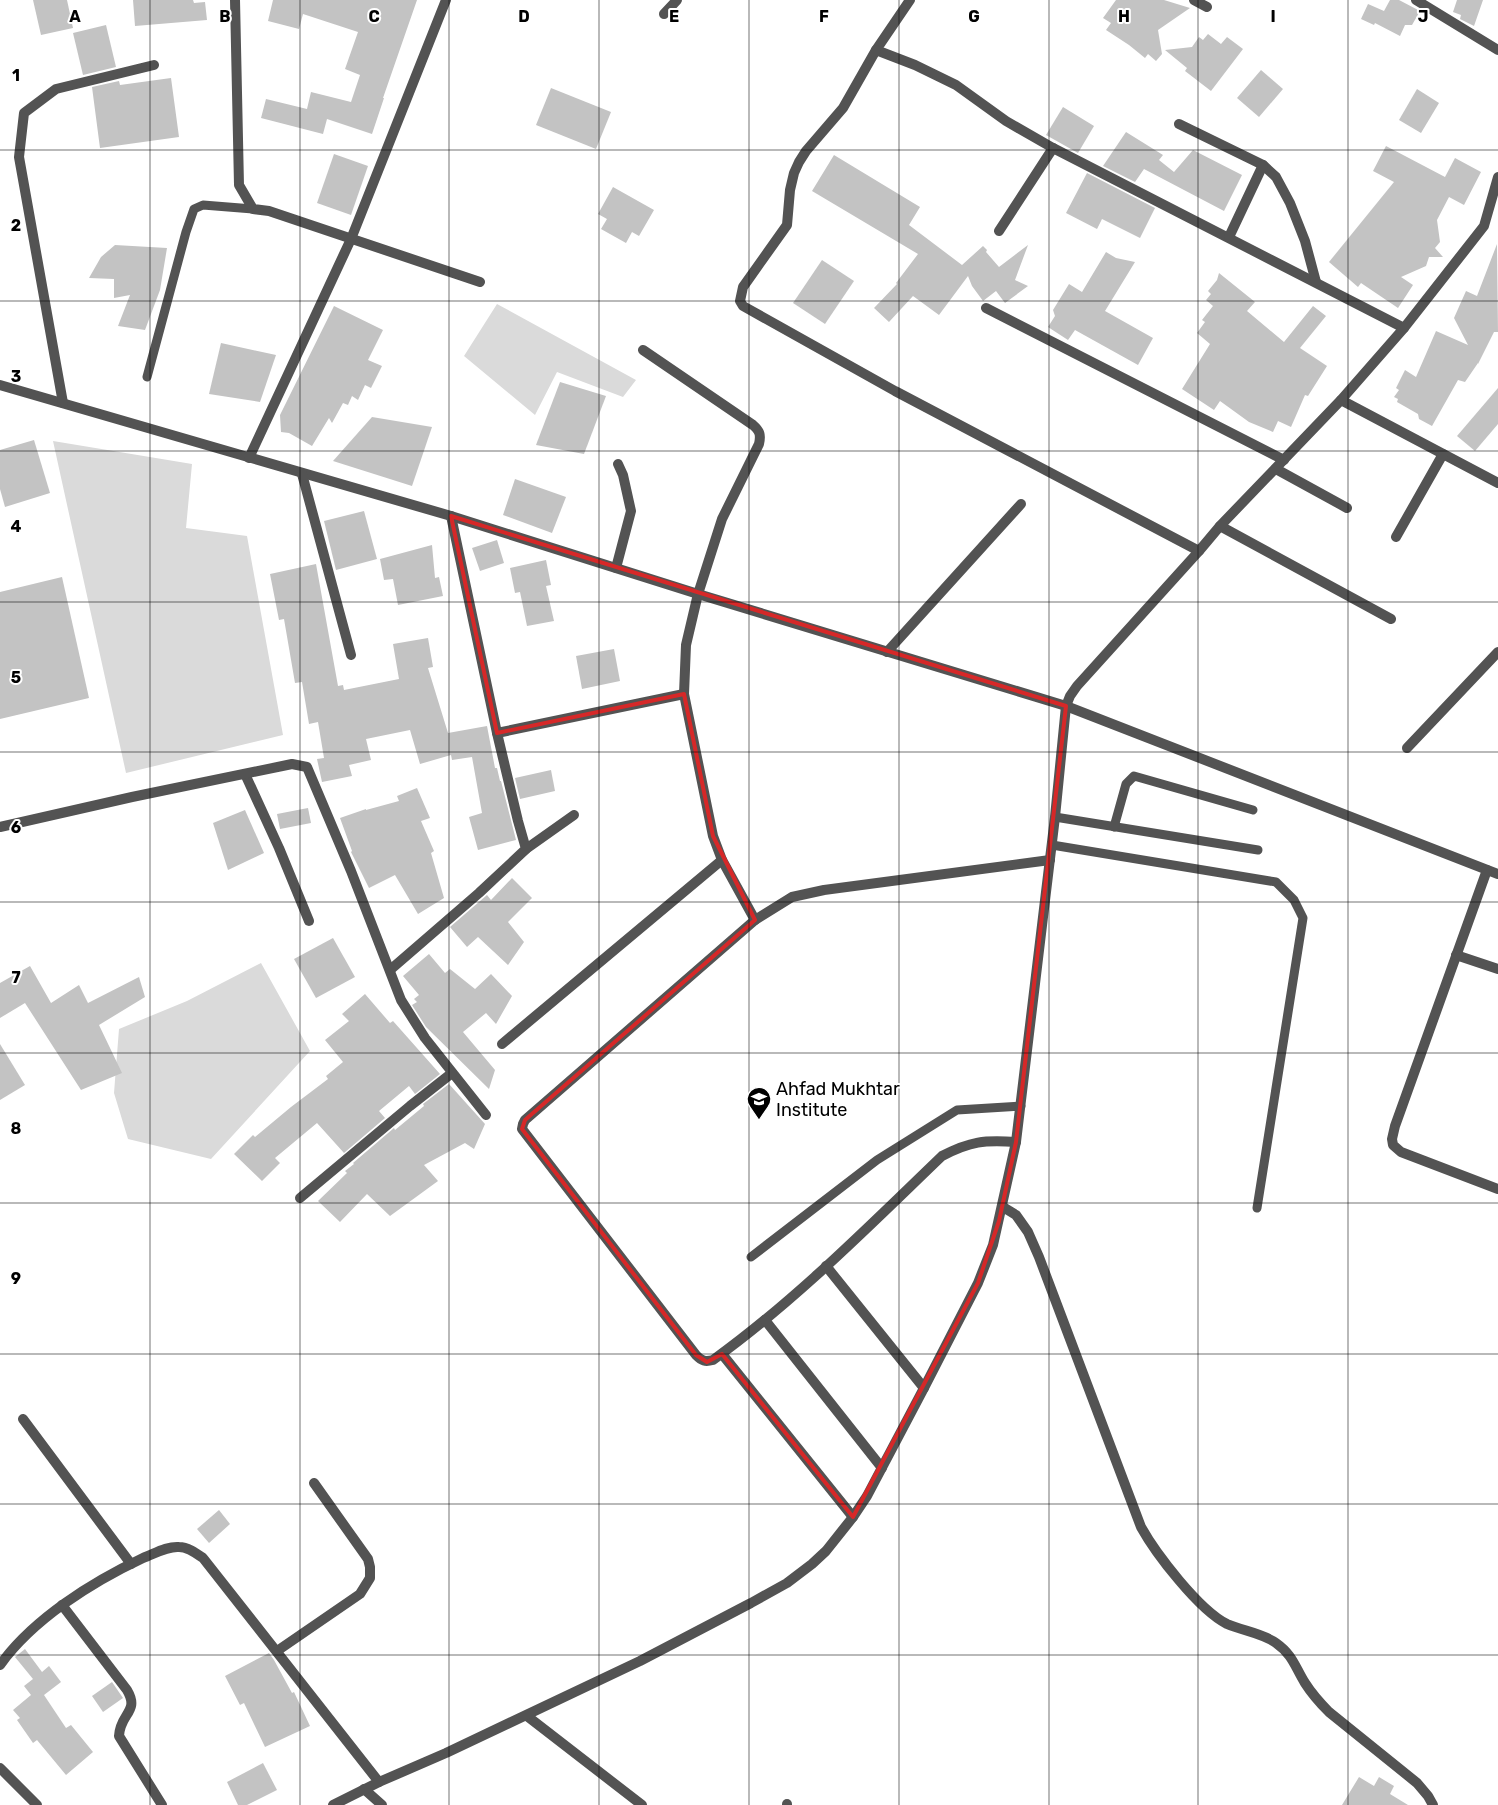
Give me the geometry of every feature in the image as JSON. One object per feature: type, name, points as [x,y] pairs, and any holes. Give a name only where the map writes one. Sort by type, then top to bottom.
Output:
[{"type":"street","points":[[235,0],[239,185],[253,209],[269,211],[480,282]]},
{"type":"street","points":[[249,458],[351,239],[446,0]]},
{"type":"street","points":[[664,14],[677,0]]},
{"type":"street","points":[[910,0],[876,50],[843,108],[806,151],[799,162],[790,190],[787,225],[743,287],[740,301],[743,306],[895,390],[1200,551]]},
{"type":"street","points":[[1194,0],[1207,7]]},
{"type":"street","points":[[1416,0],[1498,50]]},
{"type":"street","points":[[876,50],[915,65],[956,85],[1006,121],[1053,148],[1404,328]]},
{"type":"street","points":[[63,403],[19,158],[24,113],[56,89],[154,65]]},
{"type":"street","points":[[1179,124],[1264,164],[1276,177],[1290,204],[1305,241],[1316,282]]},
{"type":"street","points":[[999,231],[1053,148]]},
{"type":"street","points":[[1229,237],[1264,164]]},
{"type":"street","points":[[333,1805],[379,1782],[527,1716],[722,1620],[786,1583],[826,1551],[853,1517],[882,1468],[978,1283],[993,1245],[1003,1207],[1021,1106],[1052,845],[1066,706],[1076,686],[1200,551],[1220,526],[1341,400],[1404,328],[1484,226],[1498,177]]},
{"type":"street","points":[[986,308],[1284,460]]},
{"type":"street","points":[[643,350],[759,431],[761,438],[722,519],[698,594],[686,646],[684,671],[684,694],[713,836],[722,860],[755,920]]},
{"type":"street","points":[[0,385],[451,516],[698,594],[1066,706],[1498,874]]},
{"type":"street","points":[[1341,400],[1498,483]]},
{"type":"street","points":[[1396,537],[1443,454]]},
{"type":"street","points":[[616,568],[631,511],[623,475],[618,464]]},
{"type":"street","points":[[1276,469],[1347,508]]},
{"type":"street","points":[[302,474],[350,655]]},
{"type":"street","points":[[887,652],[1021,504]]},
{"type":"street","points":[[451,516],[497,733],[526,849]]},
{"type":"street","points":[[1220,526],[1391,619]]},
{"type":"street","points":[[1407,748],[1497,656]]},
{"type":"street","points":[[497,733],[684,694]]},
{"type":"street","points":[[0,827],[292,764],[307,767],[408,1014],[486,1115]]},
{"type":"street","points":[[246,774],[309,921]]},
{"type":"street","points":[[390,970],[478,894],[526,849],[574,815]]},
{"type":"street","points":[[502,1044],[722,860]]},
{"type":"street","points":[[1016,1142],[986,1140],[962,1146],[942,1156],[826,1266],[765,1320],[722,1354],[707,1362],[701,1360],[696,1355],[524,1132],[522,1124],[755,920],[792,897],[805,893],[1050,860]]},
{"type":"street","points":[[1487,870],[1395,1126],[1392,1139],[1393,1145],[1401,1152],[1498,1188]]},
{"type":"street","points":[[1456,955],[1498,969]]},
{"type":"street","points":[[300,1198],[452,1073]]},
{"type":"street","points":[[1003,1207],[1016,1215],[1028,1232],[1039,1257],[1141,1527],[1149,1542],[1202,1606],[1215,1617],[1227,1624],[1276,1642],[1290,1655],[1304,1682],[1316,1699],[1329,1712],[1417,1783],[1433,1805]]},
{"type":"street","points":[[826,1266],[924,1388]]},
{"type":"street","points":[[765,1320],[882,1468]]},
{"type":"street","points":[[722,1354],[853,1517]]},
{"type":"street","points":[[23,1419],[131,1564]]},
{"type":"street","points":[[277,1651],[360,1594],[370,1578],[368,1559],[314,1483]]},
{"type":"street","points":[[0,1665],[29,1633],[62,1605],[131,1564],[164,1549],[179,1546],[193,1551],[203,1558],[379,1782]]},
{"type":"street","points":[[62,1605],[132,1698],[132,1706],[123,1719],[119,1729],[119,1736],[162,1805]]},
{"type":"street","points":[[527,1716],[642,1805]]},
{"type":"street","points":[[0,1768],[37,1805]]},
{"type":"street","points":[[364,1789],[382,1805]]},
{"type":"lane","points":[[148,378],[186,232],[194,209],[203,205],[253,209]]},
{"type":"lane","points":[[1114,827],[1126,784],[1134,776],[1253,810]]},
{"type":"lane","points":[[1055,817],[1258,850]]},
{"type":"lane","points":[[1052,845],[1276,882],[1294,900],[1304,918],[1257,1208]]},
{"type":"lane","points":[[751,1257],[877,1160],[957,1110],[1021,1106]]},
{"type":"highlighted area","points":[[451,516],[1066,706],[1016,1142],[999,1221],[978,1283],[853,1517],[722,1354],[707,1362],[696,1355],[522,1129],[525,1120],[755,920],[713,836],[684,694],[497,733]]},
{"type":"shaded area","points":[[497,304],[636,380],[623,397],[557,372],[535,415],[464,356]]},
{"type":"shaded area","points":[[53,441],[192,464],[186,528],[247,536],[283,735],[126,773]]},
{"type":"shaded area","points":[[261,963],[310,1051],[211,1159],[128,1139],[114,1093],[119,1029],[187,1001]]},
{"type":"building","points":[[33,0],[67,0],[73,28],[41,35]]},
{"type":"building","points":[[133,0],[193,0],[194,3],[205,2],[207,20],[135,26]]},
{"type":"building","points":[[273,0],[417,0],[372,134],[327,119],[323,134],[261,118],[266,99],[307,109],[311,92],[351,102],[360,75],[345,69],[358,32],[303,14],[299,29],[268,21]]},
{"type":"building","points":[[1116,0],[1164,0],[1190,8],[1158,30],[1162,54],[1156,61],[1148,54],[1145,58],[1106,30],[1111,23],[1103,18]]},
{"type":"building","points":[[1390,0],[1399,0],[1420,11],[1412,25],[1405,25],[1400,36],[1375,23],[1374,25],[1361,19],[1368,4],[1384,11]]},
{"type":"building","points":[[1457,0],[1483,0],[1474,26],[1460,19],[1461,15],[1453,12]]},
{"type":"building","points":[[106,25],[116,67],[83,75],[73,33]]},
{"type":"building","points":[[1208,34],[1221,44],[1227,37],[1243,49],[1211,91],[1185,71],[1187,68],[1165,50],[1192,47],[1199,37],[1203,40]]},
{"type":"building","points":[[1261,70],[1283,89],[1259,117],[1237,98]]},
{"type":"building","points":[[171,78],[179,137],[100,148],[92,87],[119,81],[120,85]]},
{"type":"building","points":[[551,88],[611,112],[596,149],[536,125]]},
{"type":"building","points":[[1417,89],[1439,103],[1421,133],[1399,120]]},
{"type":"building","points":[[1063,107],[1094,126],[1078,153],[1046,135]]},
{"type":"building","points":[[1126,132],[1163,155],[1159,160],[1174,172],[1193,150],[1242,175],[1224,211],[1144,169],[1135,182],[1103,166]]},
{"type":"building","points":[[1386,146],[1445,177],[1455,158],[1481,172],[1464,205],[1449,197],[1437,220],[1440,242],[1435,248],[1443,257],[1429,257],[1426,266],[1401,277],[1413,285],[1398,308],[1361,283],[1358,287],[1329,262],[1394,182],[1373,171]]},
{"type":"building","points":[[334,154],[368,166],[351,215],[317,203]]},
{"type":"building","points":[[834,155],[920,207],[909,225],[962,265],[983,246],[999,267],[1028,245],[1015,280],[1028,286],[1005,303],[996,291],[983,301],[972,286],[968,276],[939,315],[913,296],[889,322],[874,308],[897,284],[918,254],[812,191]]},
{"type":"building","points":[[1087,173],[1155,208],[1140,238],[1102,219],[1097,229],[1066,213]]},
{"type":"building","points":[[613,187],[654,210],[639,236],[632,232],[626,243],[601,229],[607,219],[598,214]]},
{"type":"building","points":[[1497,244],[1498,332],[1494,332],[1478,364],[1465,382],[1458,380],[1432,426],[1419,419],[1418,414],[1397,402],[1398,399],[1394,397],[1399,390],[1396,388],[1405,370],[1416,377],[1436,331],[1468,345],[1454,318],[1466,291],[1477,296]]},
{"type":"building","points":[[115,245],[167,248],[160,290],[145,330],[118,326],[130,295],[114,298],[114,279],[89,278],[101,257]]},
{"type":"building","points":[[1106,252],[1116,258],[1135,262],[1105,311],[1153,338],[1138,365],[1075,330],[1068,340],[1048,327],[1055,316],[1053,310],[1069,284],[1082,292]]},
{"type":"building","points":[[822,260],[854,281],[825,324],[793,303]]},
{"type":"building","points":[[1219,273],[1255,302],[1247,311],[1284,342],[1313,306],[1326,316],[1300,348],[1327,366],[1308,396],[1305,395],[1291,427],[1278,421],[1273,432],[1249,422],[1220,401],[1214,410],[1182,389],[1210,344],[1197,333],[1205,322],[1202,320],[1213,306],[1206,300],[1211,294],[1208,291],[1217,280]]},
{"type":"building","points":[[334,306],[383,330],[368,360],[382,366],[371,388],[365,385],[358,400],[352,396],[348,405],[343,403],[332,423],[329,418],[312,446],[289,433],[281,432],[280,415]]},
{"type":"building","points":[[221,343],[276,355],[260,402],[209,394]]},
{"type":"building","points":[[560,382],[606,396],[584,454],[536,445]]},
{"type":"building","points":[[1498,388],[1498,424],[1475,451],[1457,436]]},
{"type":"building","points":[[372,417],[432,427],[412,486],[333,461]]},
{"type":"building","points":[[34,440],[50,493],[5,507],[0,489],[0,450]]},
{"type":"building","points":[[515,479],[566,497],[552,533],[503,515]]},
{"type":"building","points":[[364,511],[377,559],[336,570],[324,521]]},
{"type":"building","points":[[497,540],[504,563],[480,571],[472,548]]},
{"type":"building","points":[[432,545],[435,578],[439,577],[443,596],[398,605],[393,579],[384,580],[380,559]]},
{"type":"building","points":[[546,560],[551,585],[546,586],[554,621],[527,626],[520,592],[515,593],[510,568]]},
{"type":"building","points":[[316,564],[338,686],[343,685],[344,690],[399,679],[393,644],[428,638],[433,667],[428,668],[448,733],[487,726],[495,768],[497,768],[501,781],[516,840],[478,850],[469,817],[482,813],[472,757],[452,760],[451,755],[420,764],[410,730],[366,739],[371,760],[349,765],[352,776],[322,782],[317,759],[324,758],[318,722],[309,724],[302,682],[295,683],[284,619],[279,620],[270,574]]},
{"type":"building","points":[[62,577],[89,698],[0,719],[0,592]]},
{"type":"building","points":[[614,649],[620,681],[582,689],[576,656]]},
{"type":"building","points":[[551,770],[555,791],[520,799],[515,778]]},
{"type":"building","points":[[417,788],[430,818],[421,821],[434,851],[431,853],[444,898],[418,914],[395,875],[369,888],[351,852],[340,818],[399,801],[397,796]]},
{"type":"building","points":[[308,808],[311,823],[280,829],[277,814]]},
{"type":"building","points":[[245,810],[264,853],[228,870],[213,823]]},
{"type":"building","points":[[512,878],[532,898],[508,922],[524,942],[508,965],[478,937],[467,947],[450,927],[487,895],[491,900]]},
{"type":"building","points":[[333,938],[355,977],[316,998],[294,959]]},
{"type":"building","points":[[429,954],[445,973],[450,969],[475,989],[491,974],[512,996],[496,1024],[486,1013],[463,1032],[495,1070],[489,1089],[426,1027],[412,1005],[417,1002],[414,999],[419,995],[403,976]]},
{"type":"building","points":[[30,966],[51,1003],[79,985],[88,1003],[139,977],[145,997],[99,1025],[122,1073],[81,1090],[25,1003],[0,1018],[0,983]]},
{"type":"building","points":[[365,994],[390,1023],[393,1021],[440,1074],[415,1094],[409,1086],[379,1111],[385,1118],[344,1153],[317,1123],[275,1158],[280,1163],[262,1181],[234,1154],[253,1135],[255,1137],[328,1079],[326,1076],[343,1062],[325,1040],[349,1021],[342,1014]]},
{"type":"building","points":[[0,1044],[25,1085],[0,1100]]},
{"type":"building","points":[[449,1084],[485,1124],[474,1149],[465,1143],[424,1165],[438,1181],[390,1216],[367,1194],[340,1222],[318,1201],[347,1173],[345,1171],[353,1163]]},
{"type":"building","points":[[219,1510],[230,1524],[209,1543],[197,1529]]},
{"type":"building","points":[[25,1649],[42,1672],[49,1666],[61,1682],[44,1695],[66,1728],[71,1725],[93,1752],[66,1775],[37,1740],[33,1743],[17,1720],[20,1718],[13,1710],[31,1695],[24,1686],[33,1679],[15,1657]]},
{"type":"building","points":[[269,1653],[292,1693],[294,1692],[310,1726],[265,1747],[244,1703],[240,1705],[225,1676]]},
{"type":"building","points":[[112,1682],[123,1698],[103,1712],[92,1696]]},
{"type":"building","points":[[263,1763],[277,1790],[247,1805],[238,1805],[227,1782]]},
{"type":"building","points":[[1359,1777],[1374,1786],[1379,1777],[1394,1786],[1390,1794],[1408,1805],[1342,1805]]},
{"type":"place","name":"Ahfad Mukhtar Institute","points":[[759,1120]]}]
